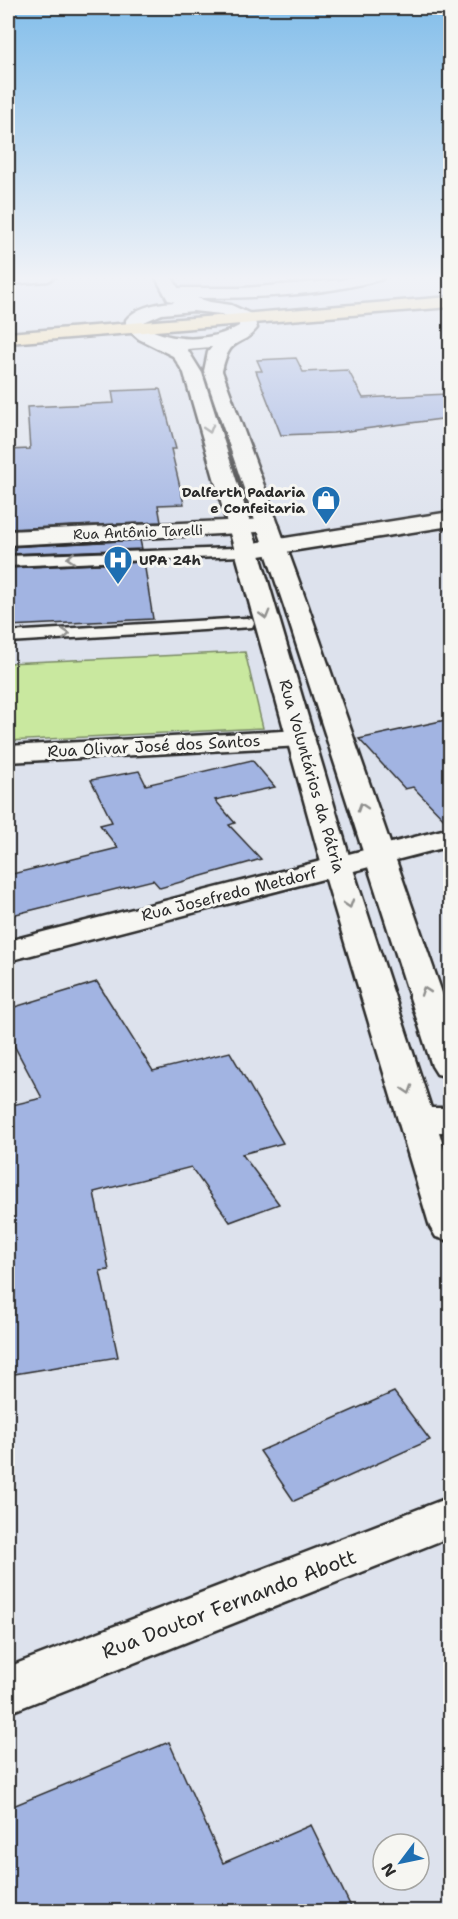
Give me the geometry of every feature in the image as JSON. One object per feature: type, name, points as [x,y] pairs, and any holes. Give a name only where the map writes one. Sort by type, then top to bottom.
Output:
[{"type":"main road","name":"Rua Voluntários da Pátria","points":[[190,366],[252,544],[293,598],[450,1066]]},
{"type":"main road","name":"Rua Voluntários da Pátria","points":[[214,366],[213,371],[284,679],[337,867],[434,1120],[450,1227]]},
{"type":"main road","name":"Rua Antônio Tarelli","points":[[8,538],[252,544],[450,519]]},
{"type":"main road","points":[[284,679],[320,678]]},
{"type":"main road","name":"Rua Olivar José dos Santos","points":[[8,753],[301,738]]},
{"type":"main road","name":"Rua Josefredo Metdorf","points":[[8,951],[450,837]]},
{"type":"main road","name":"Rua Doutor Fernando Abott","points":[[8,1690],[450,1517]]},
{"type":"lane","points":[[8,561],[252,544]]},
{"type":"lane","points":[[8,637],[246,623]]},
{"type":"green space","points":[[245,652],[263,728],[8,741],[8,663]]},
{"type":"building","points":[[260,366],[300,366],[303,372],[348,370],[363,398],[447,394],[449,418],[333,433],[281,435],[256,371],[262,371]]},
{"type":"building","points":[[160,389],[176,449],[171,449],[184,504],[158,505],[161,522],[8,529],[8,450],[30,449],[27,407],[114,403],[112,391]]},
{"type":"building","points":[[140,540],[142,549],[8,554],[8,547]]},
{"type":"building","points":[[144,562],[153,619],[8,626],[8,568]]},
{"type":"building","points":[[450,719],[450,825],[413,787],[405,789],[359,739]]},
{"type":"building","points":[[252,760],[275,787],[215,800],[235,823],[229,825],[261,859],[160,888],[153,880],[8,916],[8,875],[118,848],[100,825],[112,822],[91,780],[139,771],[146,785]]},
{"type":"building","points":[[97,982],[153,1071],[230,1052],[283,1143],[242,1154],[279,1204],[230,1222],[191,1167],[94,1192],[109,1270],[100,1271],[118,1357],[8,1375],[8,1106],[42,1098],[8,1034],[8,1009]]},
{"type":"building","points":[[394,1392],[430,1440],[294,1501],[260,1451]]},
{"type":"building","points":[[169,1742],[223,1863],[311,1825],[353,1911],[8,1911],[8,1808]]},
{"type":"place","name":"Dalferth Padaria e Confeitaria","points":[[326,526]]},
{"type":"place","name":"UPA 24h","points":[[118,586]]}]
